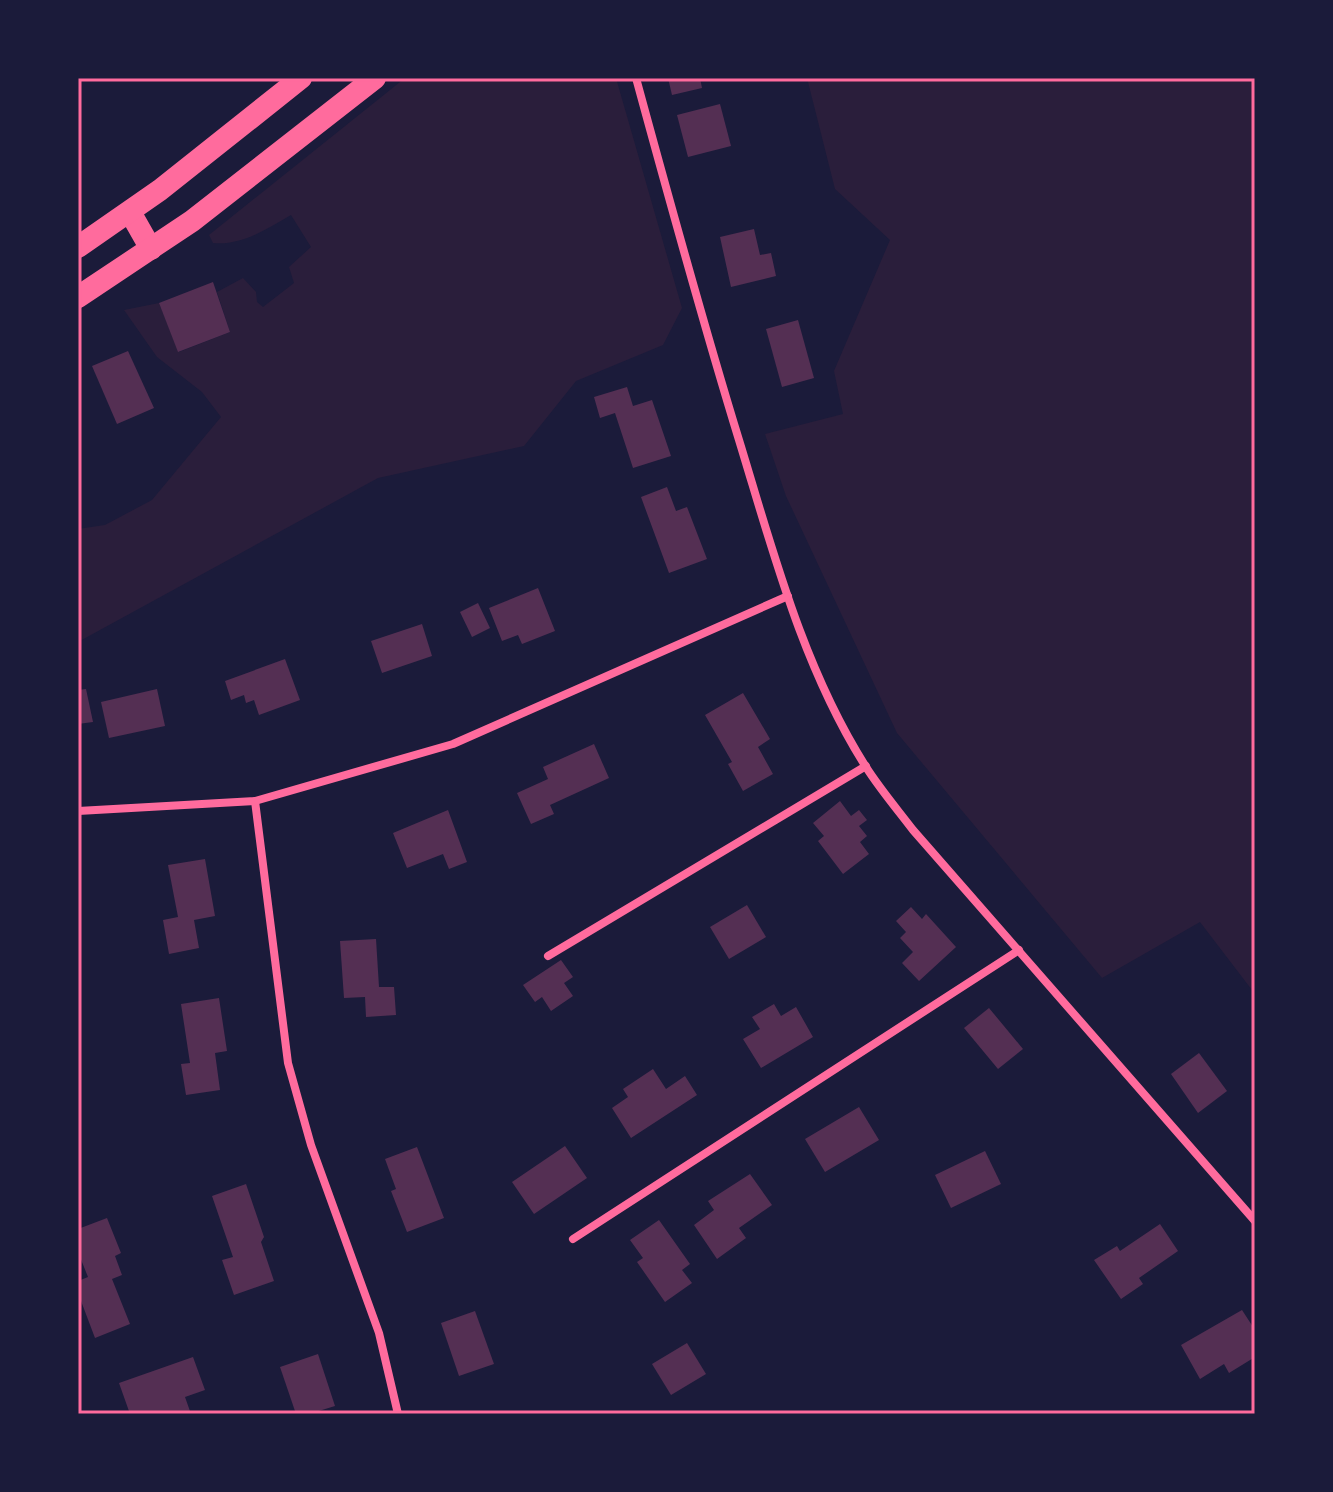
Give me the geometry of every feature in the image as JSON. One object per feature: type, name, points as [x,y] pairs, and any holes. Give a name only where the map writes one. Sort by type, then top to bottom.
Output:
[{"type":"highway","points":[[78,247],[130,212],[301,78]]},
{"type":"highway","points":[[78,297],[204,211],[375,78]]},
{"type":"highway","points":[[130,212],[151,249]]},
{"type":"street","points":[[636,78],[695,299],[788,596],[813,661],[866,766],[913,830],[1255,1221]]},
{"type":"street","points":[[78,811],[255,801],[453,744],[788,596]]},
{"type":"street","points":[[548,956],[866,766]]},
{"type":"street","points":[[255,801],[288,1063],[311,1145],[379,1333],[398,1414]]},
{"type":"street","points":[[573,1239],[1019,950]]},
{"type":"shaded area","points":[[405,78],[616,78],[682,308],[663,345],[576,381],[524,446],[378,478],[78,642],[78,529],[105,525],[152,500],[221,417],[202,392],[157,357],[124,310],[159,303],[179,352],[230,332],[217,292],[243,278],[256,292],[257,302],[263,307],[294,283],[289,267],[311,247],[291,215],[234,242],[213,243],[209,235]]},
{"type":"shaded area","points":[[807,78],[1255,78],[1255,994],[1200,922],[1102,978],[897,733],[786,496],[765,434],[843,414],[834,371],[890,240],[835,189]]},
{"type":"building","points":[[668,78],[700,78],[702,88],[672,95]]},
{"type":"building","points":[[720,104],[731,146],[688,157],[677,115]]},
{"type":"building","points":[[754,229],[760,255],[771,253],[776,276],[731,287],[720,237]]},
{"type":"building","points":[[213,282],[230,332],[178,352],[159,303]]},
{"type":"building","points":[[798,320],[814,378],[782,387],[766,329]]},
{"type":"building","points":[[128,351],[154,408],[117,424],[92,366]]},
{"type":"building","points":[[627,387],[633,406],[652,400],[671,456],[633,468],[615,413],[600,418],[594,397]]},
{"type":"building","points":[[667,487],[676,511],[687,507],[707,559],[669,573],[641,497]]},
{"type":"building","points":[[538,588],[555,631],[522,644],[518,635],[502,641],[489,608]]},
{"type":"building","points":[[478,603],[490,628],[472,637],[460,612]]},
{"type":"building","points":[[422,624],[432,656],[382,673],[371,641]]},
{"type":"building","points":[[285,659],[300,700],[259,715],[254,700],[246,703],[244,695],[231,700],[225,681]]},
{"type":"building","points":[[86,689],[93,722],[78,724],[78,690]]},
{"type":"building","points":[[157,689],[165,726],[109,738],[101,702]]},
{"type":"building","points":[[743,693],[770,739],[758,747],[773,774],[743,791],[728,764],[732,762],[705,715]]},
{"type":"building","points":[[594,744],[609,778],[550,805],[554,814],[531,824],[517,793],[548,779],[543,767]]},
{"type":"building","points":[[840,801],[851,816],[859,810],[867,820],[859,826],[867,836],[860,842],[869,854],[843,874],[818,841],[824,836],[813,823]]},
{"type":"building","points":[[448,810],[467,862],[449,869],[443,854],[407,868],[393,833]]},
{"type":"building","points":[[205,859],[215,916],[194,920],[199,948],[169,954],[163,920],[178,917],[168,865]]},
{"type":"building","points":[[747,905],[766,937],[729,959],[710,927]]},
{"type":"building","points":[[911,907],[922,919],[926,914],[956,947],[919,981],[902,963],[913,952],[900,938],[906,932],[896,921]]},
{"type":"building","points":[[376,939],[379,987],[394,987],[396,1015],[366,1017],[365,997],[344,998],[340,941]]},
{"type":"building","points":[[561,960],[573,977],[564,983],[573,996],[551,1011],[542,997],[535,1002],[523,985]]},
{"type":"building","points":[[219,998],[227,1051],[215,1053],[220,1090],[186,1095],[181,1064],[190,1063],[181,1004]]},
{"type":"building","points":[[774,1004],[781,1016],[796,1007],[813,1037],[761,1068],[743,1039],[760,1029],[752,1017]]},
{"type":"building","points":[[989,1008],[1023,1049],[998,1069],[964,1028]]},
{"type":"building","points":[[1199,1053],[1227,1091],[1198,1113],[1171,1074]]},
{"type":"building","points":[[653,1069],[666,1089],[685,1076],[697,1095],[631,1138],[612,1108],[628,1097],[623,1089]]},
{"type":"building","points":[[859,1107],[879,1140],[825,1172],[805,1139]]},
{"type":"building","points":[[565,1146],[587,1178],[534,1214],[512,1182]]},
{"type":"building","points":[[417,1147],[444,1218],[407,1232],[391,1191],[396,1189],[385,1159]]},
{"type":"building","points":[[985,1151],[1001,1184],[951,1208],[935,1175]]},
{"type":"building","points":[[750,1174],[772,1205],[739,1228],[746,1238],[717,1259],[694,1225],[714,1210],[708,1201]]},
{"type":"building","points":[[246,1184],[264,1237],[261,1242],[274,1281],[234,1295],[222,1260],[233,1257],[212,1196]]},
{"type":"building","points":[[107,1218],[121,1253],[115,1256],[122,1275],[112,1279],[130,1324],[95,1338],[78,1293],[78,1281],[88,1277],[78,1252],[78,1229]]},
{"type":"building","points":[[659,1220],[690,1264],[682,1270],[692,1283],[665,1302],[637,1262],[643,1258],[630,1240]]},
{"type":"building","points":[[1160,1224],[1178,1251],[1139,1278],[1143,1284],[1121,1299],[1094,1260],[1117,1246],[1120,1251]]},
{"type":"building","points":[[1242,1310],[1255,1330],[1255,1357],[1229,1373],[1224,1364],[1200,1379],[1181,1345]]},
{"type":"building","points":[[475,1311],[494,1364],[459,1376],[441,1323]]},
{"type":"building","points":[[687,1343],[706,1374],[671,1395],[652,1364]]},
{"type":"building","points":[[318,1354],[335,1406],[309,1414],[296,1414],[280,1367]]},
{"type":"building","points":[[193,1357],[205,1390],[185,1397],[191,1414],[130,1414],[119,1383]]}]
